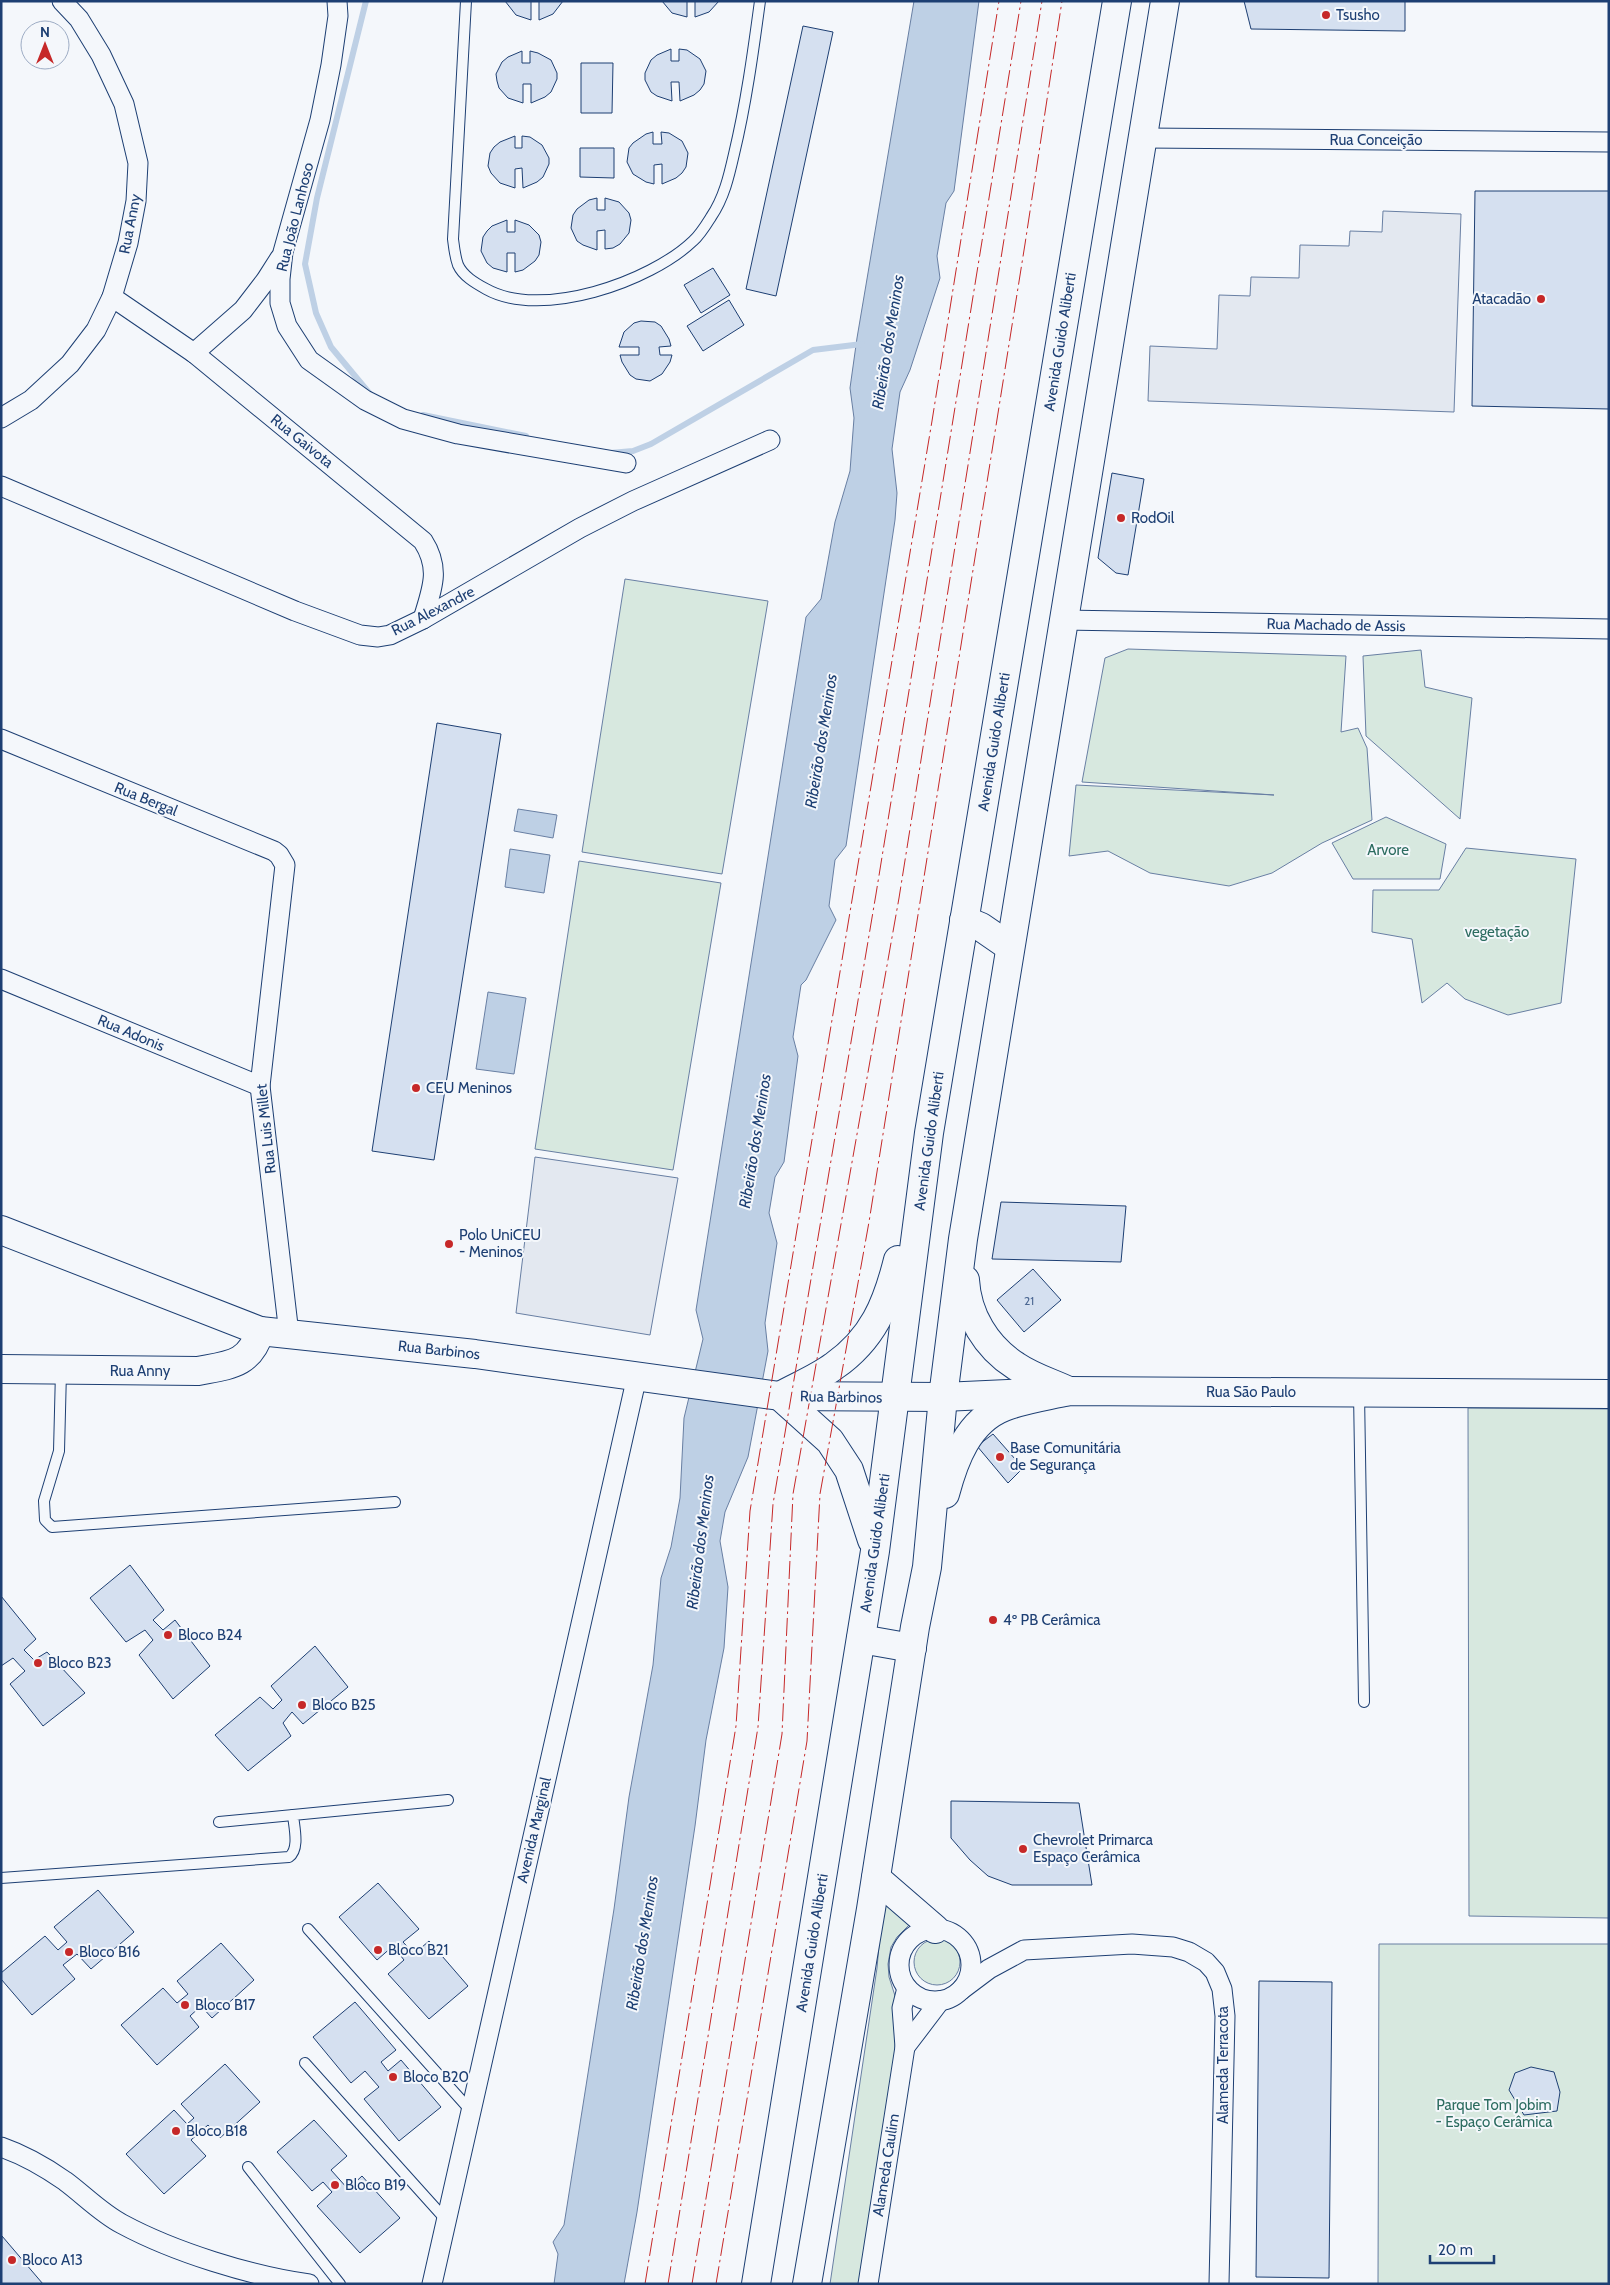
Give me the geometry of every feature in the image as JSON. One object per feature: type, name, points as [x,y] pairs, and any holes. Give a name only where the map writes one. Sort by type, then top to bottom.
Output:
[{"type":"main road","name":"Avenida Guido Aliberti","points":[[756,2284],[875,1551],[929,1132],[1117,1]]},
{"type":"main road","points":[[927,1567],[943,1398],[963,1239],[1165,1]]},
{"type":"main road","points":[[964,920],[981,928],[1010,947]]},
{"type":"main road","points":[[875,1551],[849,1470],[830,1441],[774,1395],[834,1367],[858,1346],[876,1323],[890,1290],[929,1132]]},
{"type":"main road","name":"Rua Barbinos","points":[[1,1230],[260,1331],[475,1354],[774,1395],[894,1398]]},
{"type":"main road","points":[[963,1239],[966,1296],[975,1324],[997,1350],[1016,1366],[1069,1391]]},
{"type":"main road","name":"Rua Anny","points":[[1,1369],[198,1371],[225,1366],[242,1360],[250,1352],[260,1331]]},
{"type":"main road","points":[[807,2284],[876,1878],[912,1648],[927,1567],[952,1469],[966,1438],[983,1420],[1004,1407],[1069,1391]]},
{"type":"main road","name":"Rua São Paulo","points":[[894,1398],[943,1398],[1069,1391],[1609,1394]]},
{"type":"main road","points":[[861,1639],[912,1648]]},
{"type":"main road","points":[[876,1878],[934,1929]]},
{"type":"street","name":"Rua Anny","points":[[1,418],[31,400],[70,364],[96,330],[112,297],[128,243],[136,201],[138,163],[124,104],[101,55],[79,19],[62,1]]},
{"type":"street","name":"Rua João Lanhoso","points":[[337,1],[338,16],[320,120],[283,252],[280,303],[287,326],[309,360],[365,400],[403,419],[458,434],[626,463]]},
{"type":"street","name":"Rua Conceição","points":[[1143,138],[1609,142]]},
{"type":"street","points":[[194,353],[243,310],[266,280],[283,252]]},
{"type":"street","name":"Rua Gaivota","points":[[112,297],[194,353],[423,541],[431,552],[434,563],[434,573],[423,619]]},
{"type":"street","name":"Rua Alexandre","points":[[1,486],[286,607],[360,635],[378,637],[390,635],[423,619],[580,528],[633,500],[770,440]]},
{"type":"street","name":"Rua Machado de Assis","points":[[1063,620],[1609,629]]},
{"type":"street","name":"Rua Bergal","points":[[1,739],[274,851],[285,865]]},
{"type":"street","name":"Rua Luis Millet","points":[[285,865],[260,1086],[288,1334]]},
{"type":"street","name":"Rua Adonis","points":[[1,979],[260,1086]]},
{"type":"street","name":"Avenida Marginal","points":[[432,2284],[637,1376]]},
{"type":"street","points":[[934,1929],[962,1941],[967,1950],[970,1971],[967,1981],[961,1990],[951,1997],[940,2001],[928,2001],[916,1996],[907,1988],[901,1978],[899,1967],[902,1950],[913,1937],[923,1931],[934,1929]]},
{"type":"street","name":"Alameda Terracota","points":[[961,1990],[989,1969],[1024,1950],[1132,1944],[1173,1947],[1189,1952],[1206,1962],[1215,1972],[1222,1988],[1225,2016],[1219,2284]]},
{"type":"street","name":"Alameda Caulim","points":[[868,2284],[905,2047],[902,2008],[907,1988]]},
{"type":"street","name":"Alameda Caulim","points":[[905,2047],[940,2001]]},
{"type":"street","points":[[1,2147],[22,2154],[43,2166],[121,2224],[197,2256],[282,2280],[309,2284]]},
{"type":"lane","points":[[466,1],[454,248],[458,266],[471,281],[497,295],[531,302],[576,297],[637,277],[673,257],[694,241],[712,216],[726,188],[750,79],[760,1]]},
{"type":"lane","points":[[61,1370],[59,1451],[44,1501],[45,1520],[52,1527],[394,1502]]},
{"type":"lane","points":[[1359,1392],[1364,1702]]},
{"type":"lane","points":[[219,1822],[448,1800]]},
{"type":"lane","points":[[1,1878],[289,1857],[296,1846],[293,1815]]},
{"type":"lane","points":[[308,1929],[471,2111]]},
{"type":"lane","points":[[305,2063],[447,2221]]},
{"type":"lane","points":[[248,2167],[340,2284]]},
{"type":"green space","points":[[625,579],[768,601],[722,874],[582,852]]},
{"type":"green space","points":[[1128,649],[1346,656],[1341,732],[1358,728],[1367,748],[1372,820],[1322,843],[1272,873],[1229,886],[1150,873],[1108,851],[1069,856],[1076,785],[1274,795],[1082,782],[1105,658]]},
{"type":"green space","points":[[1421,650],[1425,687],[1472,698],[1460,819],[1366,736],[1363,656]]},
{"type":"green space","name":"Arvore","points":[[1386,817],[1446,844],[1440,879],[1353,879],[1332,843]]},
{"type":"green space","name":"vegetação","points":[[1466,848],[1576,859],[1561,1003],[1508,1015],[1465,999],[1447,983],[1422,1003],[1412,939],[1372,932],[1373,890],[1439,890]]},
{"type":"green space","points":[[579,861],[721,883],[673,1170],[535,1149]]},
{"type":"green space","points":[[1468,1408],[1609,1409],[1609,1918],[1469,1916]]},
{"type":"green space","points":[[883,1900],[911,1923],[897,1937],[891,1947],[888,1964],[889,1977],[897,2002],[896,2071],[864,2284],[830,2284],[877,1968]]},
{"type":"green space","points":[[933,1939],[941,1939],[950,1943],[956,1949],[960,1962],[956,1975],[950,1981],[941,1985],[933,1985],[924,1981],[918,1975],[914,1966],[914,1958],[918,1949],[924,1943]]},
{"type":"green space","name":"Parque Tom Jobim - Espaço Cerâmica","points":[[1379,1944],[1609,1944],[1609,2284],[1378,2284]]},
{"type":"shaded area","points":[[1383,211],[1461,214],[1454,412],[1148,401],[1150,346],[1217,349],[1219,295],[1250,296],[1251,277],[1299,278],[1300,245],[1349,246],[1350,231],[1382,232]]},
{"type":"shaded area","points":[[535,1157],[678,1178],[650,1335],[516,1313]]},
{"type":"water","name":"Ribeirão dos Meninos","points":[[914,1],[979,1],[954,191],[946,203],[937,256],[940,278],[910,370],[900,392],[892,449],[897,493],[895,520],[846,846],[835,860],[829,906],[836,920],[806,980],[801,985],[793,1037],[798,1056],[784,1162],[775,1177],[769,1213],[777,1243],[765,1323],[768,1351],[748,1457],[725,1512],[720,1541],[728,1587],[724,1648],[706,1740],[695,1826],[637,2212],[624,2284],[554,2284],[558,2254],[553,2242],[564,2225],[614,1909],[629,1797],[653,1665],[661,1578],[671,1547],[680,1498],[684,1418],[703,1339],[696,1310],[806,617],[821,599],[835,522],[850,471],[854,418],[850,388]]},
{"type":"water","points":[[518,809],[557,815],[553,838],[514,831]]},
{"type":"water","points":[[510,849],[550,855],[544,893],[505,887]]},
{"type":"water","points":[[488,992],[526,998],[514,1074],[476,1069]]},
{"type":"building","points":[[505,1],[531,1],[531,20],[516,15]]},
{"type":"building","points":[[539,1],[563,1],[553,14],[539,20]]},
{"type":"building","points":[[662,1],[687,1],[687,17],[672,13]]},
{"type":"building","points":[[695,1],[719,1],[709,12],[695,17]]},
{"type":"building","name":"Tsusho","points":[[1244,1],[1405,1],[1405,31],[1251,29]]},
{"type":"building","points":[[803,26],[833,32],[776,296],[746,289]]},
{"type":"building","points":[[671,49],[671,61],[679,61],[679,49],[687,50],[700,59],[706,71],[704,84],[700,90],[680,101],[679,82],[671,82],[672,101],[651,92],[645,80],[645,73],[651,60]]},
{"type":"building","points":[[522,51],[522,63],[530,63],[530,51],[538,53],[551,60],[557,73],[557,79],[551,92],[531,103],[531,84],[523,84],[523,103],[508,98],[499,88],[497,81],[496,74],[502,62]]},
{"type":"building","points":[[581,63],[613,63],[612,113],[581,113]]},
{"type":"building","points":[[653,132],[653,144],[662,144],[661,132],[669,133],[682,141],[688,153],[686,167],[682,173],[662,184],[662,164],[654,165],[654,184],[646,182],[633,174],[627,162],[629,148],[633,143],[646,134]]},
{"type":"building","points":[[515,136],[515,148],[522,148],[522,136],[530,137],[542,145],[549,158],[549,164],[543,177],[523,188],[522,168],[515,169],[515,188],[500,183],[491,173],[488,166],[490,153],[494,147],[500,142]]},
{"type":"building","points":[[580,148],[614,148],[614,178],[580,177]]},
{"type":"building","name":"Atacadão","points":[[1475,191],[1609,191],[1609,409],[1472,406]]},
{"type":"building","points":[[597,198],[597,210],[605,210],[605,198],[619,202],[629,213],[631,220],[629,233],[620,244],[613,248],[605,249],[605,230],[597,231],[597,250],[577,241],[571,228],[573,215],[577,209],[589,200]]},
{"type":"building","points":[[507,220],[507,232],[515,232],[515,220],[529,225],[539,235],[541,242],[539,255],[535,261],[523,270],[515,272],[515,253],[507,253],[507,272],[493,268],[487,263],[481,251],[483,237],[487,231],[492,226]]},
{"type":"building","points":[[713,268],[730,295],[701,313],[684,285]]},
{"type":"building","points":[[729,300],[744,325],[703,351],[687,326]]},
{"type":"building","points":[[641,321],[655,322],[661,326],[671,346],[659,347],[660,355],[672,355],[662,374],[650,381],[636,379],[630,375],[620,355],[639,355],[639,347],[619,347],[624,332],[634,323]]},
{"type":"building","name":"RodOil","points":[[1112,473],[1144,479],[1128,575],[1116,573],[1098,558]]},
{"type":"building","points":[[437,723],[501,734],[434,1160],[372,1151]]},
{"type":"building","points":[[1001,1202],[1126,1206],[1121,1262],[992,1259]]},
{"type":"building","points":[[1033,1269],[1061,1300],[1024,1332],[997,1300]]},
{"type":"building","name":"Base Comunitária de Segurança","points":[[993,1434],[1023,1468],[1008,1483],[977,1446]]},
{"type":"building","name":"Bloco B24","points":[[130,1565],[164,1610],[153,1620],[163,1630],[175,1620],[210,1666],[173,1699],[139,1655],[153,1640],[145,1630],[126,1642],[90,1598]]},
{"type":"building","name":"Bloco B23","points":[[1,1596],[36,1639],[24,1650],[34,1660],[47,1652],[85,1693],[43,1726],[10,1684],[25,1671],[13,1658],[1,1666]]},
{"type":"building","name":"Bloco B25","points":[[315,1646],[348,1687],[303,1724],[292,1712],[283,1723],[291,1736],[248,1771],[215,1735],[260,1697],[273,1709],[282,1700],[271,1686]]},
{"type":"building","name":"Chevrolet Primarca Espaço Cerâmica","points":[[951,1801],[1079,1803],[1092,1885],[1012,1885],[988,1876],[970,1860],[951,1838]]},
{"type":"building","name":"Bloco B21","points":[[378,1883],[419,1929],[403,1942],[414,1954],[429,1941],[468,1986],[429,2019],[388,1974],[404,1960],[393,1946],[377,1960],[339,1917]]},
{"type":"building","name":"Bloco B16","points":[[98,1890],[134,1932],[91,1969],[77,1954],[63,1965],[75,1979],[32,2015],[1,1979],[1,1973],[45,1936],[58,1950],[67,1942],[54,1927]]},
{"type":"building","name":"Bloco B17","points":[[221,1943],[254,1980],[212,2018],[201,2006],[190,2016],[199,2027],[157,2065],[121,2025],[163,1988],[177,2003],[188,1994],[177,1981]]},
{"type":"building","points":[[1259,1981],[1332,1982],[1329,2278],[1256,2277]]},
{"type":"building","name":"Bloco B20","points":[[355,2002],[396,2050],[381,2062],[388,2071],[401,2060],[441,2107],[399,2141],[364,2099],[379,2087],[365,2071],[351,2083],[313,2037]]},
{"type":"building","name":"Bloco B18","points":[[225,2064],[260,2102],[220,2138],[208,2125],[191,2140],[206,2156],[164,2194],[126,2154],[174,2110],[187,2124],[194,2118],[181,2104]]},
{"type":"building","points":[[1531,2067],[1554,2072],[1560,2092],[1557,2111],[1524,2115],[1509,2090],[1515,2073]]},
{"type":"building","name":"Bloco B19","points":[[314,2120],[347,2156],[331,2170],[348,2189],[362,2176],[400,2218],[360,2253],[317,2206],[332,2192],[323,2182],[312,2191],[277,2152]]},
{"type":"building","name":"Bloco A13","points":[[2,2236],[43,2284],[1,2284]]},
{"type":"waterway","points":[[366,1],[317,198],[305,264],[316,313],[331,347],[370,394]]},
{"type":"waterway","points":[[610,453],[633,451],[651,444],[813,350],[862,344]]},
{"type":"waterway","points":[[423,415],[526,436]]},
{"type":"power","points":[[645,2284],[736,1726],[750,1511],[932,421],[999,1]]},
{"type":"power","points":[[668,2284],[758,1727],[773,1504],[876,894],[1021,1]]},
{"type":"power","points":[[692,2284],[782,1734],[793,1494],[899,898],[1042,1]]},
{"type":"power","points":[[716,2284],[807,1741],[820,1494],[869,1222],[1062,1]]},
{"type":"place","name":"Tsusho","points":[[1326,15]]},
{"type":"place","name":"Atacadão","points":[[1541,299]]},
{"type":"place","name":"RodOil","points":[[1121,518]]},
{"type":"place","name":"CEU Meninos","points":[[416,1088]]},
{"type":"place","name":"Polo UniCEU - Meninos","points":[[449,1244]]},
{"type":"place","name":"Base Comunitária de Segurança","points":[[1000,1457]]},
{"type":"place","name":"4º PB Cerâmica","points":[[993,1620]]},
{"type":"place","name":"Bloco B24","points":[[168,1635]]},
{"type":"place","name":"Bloco B23","points":[[38,1663]]},
{"type":"place","name":"Bloco B25","points":[[302,1705]]},
{"type":"place","name":"Chevrolet Primarca Espaço Cerâmica","points":[[1023,1849]]},
{"type":"place","name":"Bloco B21","points":[[378,1950]]},
{"type":"place","name":"Bloco B16","points":[[69,1952]]},
{"type":"place","name":"Bloco B17","points":[[185,2005]]},
{"type":"place","name":"Bloco B20","points":[[393,2077]]},
{"type":"place","name":"Bloco B18","points":[[176,2131]]},
{"type":"place","name":"Bloco B19","points":[[335,2185]]},
{"type":"place","name":"Bloco A13","points":[[12,2260]]}]
